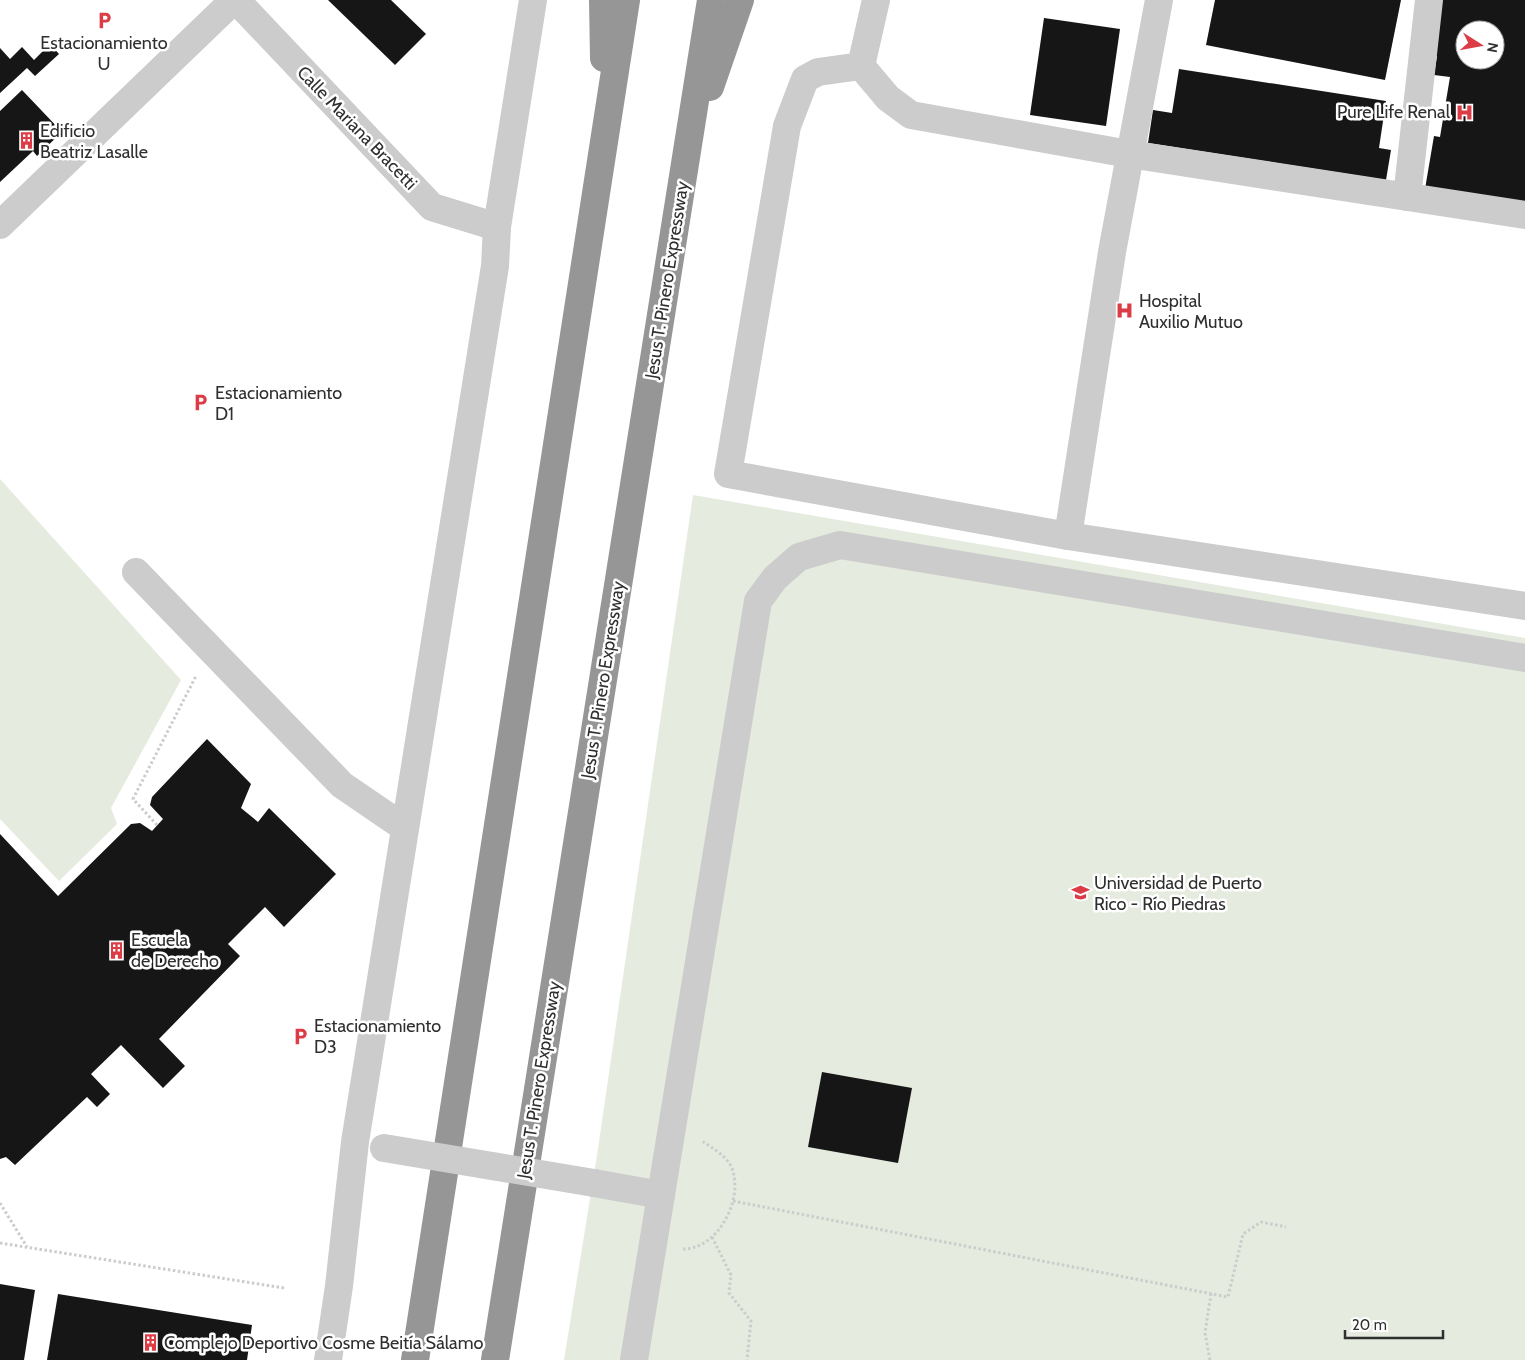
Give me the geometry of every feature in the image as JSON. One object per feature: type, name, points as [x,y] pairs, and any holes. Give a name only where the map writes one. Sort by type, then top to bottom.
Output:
[{"type":"highway","points":[[603,0],[606,140]]},
{"type":"highway","points":[[415,1360],[606,140],[626,0]]},
{"type":"highway","name":"Jesus T. Pinero Expressway","points":[[495,1360],[711,0]]},
{"type":"highway","points":[[687,155],[740,0]]},
{"type":"street","points":[[0,225],[235,0]]},
{"type":"street","name":"Calle Mariana Bracetti","points":[[235,0],[432,207],[497,227]]},
{"type":"street","points":[[328,1360],[339,1286],[355,1142],[495,266],[497,227],[533,0]]},
{"type":"street","points":[[861,66],[876,0]]},
{"type":"street","points":[[1068,536],[1129,154],[1159,0]]},
{"type":"street","points":[[1407,197],[1429,0]]},
{"type":"street","points":[[861,66],[888,98],[911,115],[1129,154],[1525,215]]},
{"type":"street","points":[[861,66],[818,72],[805,79],[787,126],[728,474],[1068,536],[1525,606]]},
{"type":"street","points":[[634,1360],[758,601],[775,578],[799,557],[840,546],[1525,658]]},
{"type":"street","points":[[136,572],[342,785],[405,828]]},
{"type":"street","points":[[355,1142],[661,1195]]},
{"type":"path","points":[[157,825],[133,799],[194,679],[214,652]]},
{"type":"path","points":[[652,1248],[688,1249],[712,1237],[729,1216],[735,1191],[731,1166],[716,1150],[697,1138],[673,1128]]},
{"type":"path","points":[[733,1201],[1228,1297],[1243,1234],[1261,1222],[1286,1227]]},
{"type":"path","points":[[0,1203],[27,1247]]},
{"type":"path","points":[[712,1237],[731,1275],[729,1293],[751,1322],[747,1360]]},
{"type":"path","points":[[0,1243],[284,1288]]},
{"type":"path","points":[[1210,1360],[1205,1333],[1211,1294]]},
{"type":"shaded area","points":[[0,479],[181,680],[111,808],[117,824],[59,881],[0,819]]},
{"type":"shaded area","name":"Universidad de Puerto Rico - Río Piedras","points":[[693,495],[1525,638],[1525,1360],[564,1360],[598,1149]]},
{"type":"building","points":[[328,0],[391,0],[426,34],[395,65]]},
{"type":"building","points":[[1215,0],[1401,0],[1385,80],[1206,45]]},
{"type":"building","name":"Pure Life Renal","points":[[1441,0],[1525,0],[1525,205],[1425,189],[1434,136],[1440,137],[1450,77],[1434,75],[1437,56],[1432,55]]},
{"type":"building","points":[[1044,18],[1120,29],[1106,126],[1030,115]]},
{"type":"building","points":[[50,44],[59,54],[35,76],[27,68],[0,93],[0,48],[10,59],[22,47],[34,60]]},
{"type":"building","points":[[1179,69],[1386,101],[1379,148],[1391,150],[1386,180],[1148,143],[1153,110],[1172,113]]},
{"type":"building","name":"Edificio Beatriz Lasalle","points":[[22,90],[62,132],[37,156],[33,151],[0,182],[0,111]]},
{"type":"building","name":"Escuela de Derecho","points":[[207,739],[251,784],[241,808],[258,822],[269,808],[336,874],[284,927],[265,907],[228,944],[240,956],[159,1039],[185,1066],[163,1088],[121,1045],[91,1074],[110,1094],[97,1107],[87,1097],[15,1165],[6,1157],[0,1159],[0,834],[58,896],[131,824],[140,823],[152,831],[163,819],[150,805],[152,797]]},
{"type":"building","points":[[822,1072],[912,1088],[898,1163],[808,1147]]},
{"type":"building","points":[[0,1284],[35,1290],[24,1360],[0,1360]]},
{"type":"building","name":"Complejo Deportivo Cosme Beitía Sálamo","points":[[58,1294],[252,1325],[247,1360],[47,1360]]},
{"type":"place","name":"Estacionamiento U","points":[[104,20]]},
{"type":"place","name":"Pure Life Renal","points":[[1464,112]]},
{"type":"place","name":"Edificio Beatriz Lasalle","points":[[26,141]]},
{"type":"place","name":"Hospital Auxilio Mutuo","points":[[1125,311]]},
{"type":"place","name":"Estacionamiento D1","points":[[201,403]]},
{"type":"place","name":"Universidad de Puerto Rico - Río Piedras","points":[[1080,893]]},
{"type":"place","name":"Escuela de Derecho","points":[[117,950]]},
{"type":"place","name":"Estacionamiento D3","points":[[300,1036]]},
{"type":"place","name":"Complejo Deportivo Cosme Beitía Sálamo","points":[[150,1343]]}]
